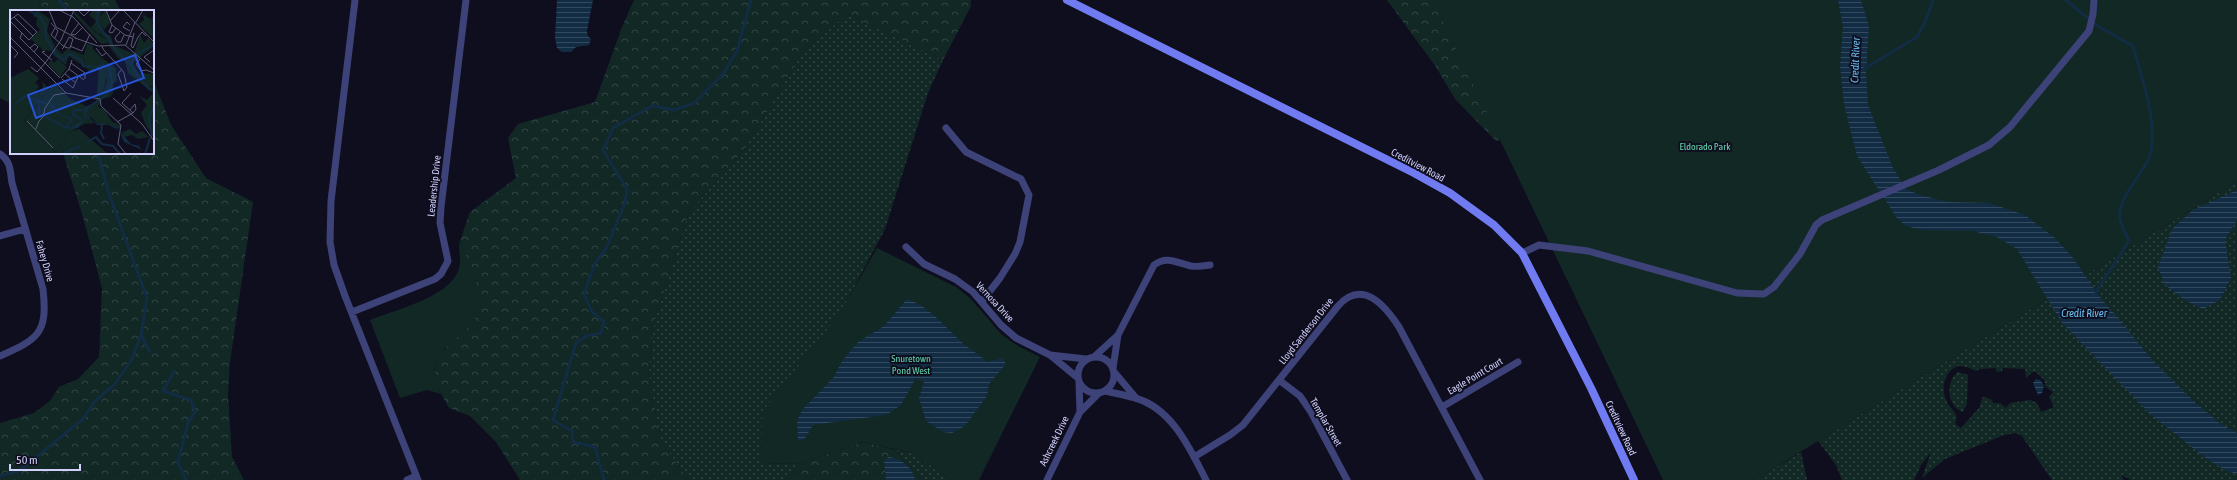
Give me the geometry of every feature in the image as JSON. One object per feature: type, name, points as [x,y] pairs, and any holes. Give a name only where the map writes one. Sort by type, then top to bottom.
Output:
[{"type":"street","points":[[355,0],[329,219],[334,265],[417,478],[407,480]]},
{"type":"street","name":"Leadership Drive","points":[[352,312],[435,280],[445,269],[448,255],[440,223],[441,207],[466,0]]},
{"type":"street","name":"Creditview Road","points":[[1067,0],[1414,173],[1450,193],[1494,225],[1522,253],[1591,388],[1634,480]]},
{"type":"street","points":[[1522,253],[1539,245],[1588,251],[1737,293],[1764,294],[1774,287],[1800,254],[1816,225],[1822,220],[1874,198],[1902,184],[1939,170],[1989,145],[2010,127],[2089,31],[2093,14],[2094,0]]},
{"type":"street","points":[[946,128],[966,152],[1021,179],[1029,195],[1020,242],[1015,254],[1000,278],[982,301]]},
{"type":"street","name":"Fahey Drive","points":[[0,154],[5,157],[10,165],[25,230],[42,290],[43,326],[40,333],[33,339],[0,356]]},
{"type":"street","points":[[0,236],[25,230]]},
{"type":"street","name":"Vernosa Drive","points":[[906,247],[924,264],[955,279],[982,301],[991,314],[1008,331],[1050,355],[1078,380]]},
{"type":"street","points":[[1206,480],[1194,457],[1169,420],[1155,408],[1136,398],[1088,391],[1078,380],[1079,367],[1086,359],[1095,356],[1118,335],[1154,265],[1158,262],[1171,259],[1192,266],[1210,265]]},
{"type":"street","name":"Lloyd Sanderson Drive","points":[[1194,457],[1230,435],[1243,425],[1344,299],[1349,295],[1364,294],[1381,304],[1392,316],[1480,480]]},
{"type":"street","points":[[1102,392],[1112,384],[1118,335]]},
{"type":"street","name":"Vernosa Drive","points":[[1050,355],[1086,359]]},
{"type":"street","points":[[1095,356],[1106,359],[1136,398]]},
{"type":"street","name":"Eagle Point Court","points":[[1442,407],[1518,362]]},
{"type":"street","name":"Ashcreek Drive","points":[[1078,380],[1080,412]]},
{"type":"street","name":"Templar Street","points":[[1280,380],[1300,396],[1311,412],[1348,480]]},
{"type":"street","name":"Ashcreek Drive","points":[[1047,480],[1080,412],[1102,392]]},
{"type":"green space","points":[[0,0],[39,0],[41,10],[10,10],[10,103],[0,98]]},
{"type":"green space","points":[[39,0],[115,0],[120,10],[41,10]]},
{"type":"green space","points":[[634,0],[971,0],[971,6],[943,60],[847,14],[801,54],[745,149],[689,212],[654,323],[649,372],[660,440],[689,480],[520,480],[496,442],[470,416],[449,408],[434,381],[436,358],[475,318],[475,279],[460,241],[470,212],[516,178],[508,138],[518,124],[595,102],[622,27]]},
{"type":"green space","points":[[1387,0],[1544,0],[1509,138],[1496,141],[1455,99],[1436,67]]},
{"type":"green space","name":"Eldorado Park","points":[[1433,0],[2237,0],[2237,181],[1755,480],[1663,480]]},
{"type":"green space","points":[[847,14],[943,60],[928,93],[885,229],[761,464],[800,463],[785,480],[689,480],[660,441],[649,372],[654,323],[689,212],[745,149],[801,54]]},
{"type":"green space","points":[[154,82],[171,125],[206,178],[253,202],[230,362],[228,394],[232,457],[244,480],[0,480],[0,423],[34,413],[50,401],[59,387],[78,379],[99,357],[102,288],[83,217],[63,154],[154,154]]},
{"type":"green space","points":[[2237,181],[2237,480],[2131,480],[2121,475],[2124,480],[2052,480],[2022,436],[2016,433],[2004,435],[1945,459],[1922,478],[1931,452],[1921,465],[1914,480],[1842,480],[1836,465],[1818,441]],"holes":[[[1958,366],[1967,367],[1976,371],[1980,369],[1996,368],[1996,372],[2002,371],[2003,368],[2025,369],[2026,378],[2032,372],[2036,372],[2045,381],[2045,386],[2053,392],[2049,397],[2054,407],[2041,412],[2037,403],[2030,400],[2010,403],[2006,408],[2000,403],[1993,403],[1992,400],[1983,396],[1979,408],[1961,428],[1955,424],[1956,415],[1947,402],[1944,386],[1947,376],[1953,368]]]},
{"type":"green space","points":[[460,241],[476,281],[478,290],[479,306],[475,318],[468,328],[441,354],[435,364],[435,378],[441,394],[427,390],[400,398],[370,320],[420,302],[444,288],[453,280],[458,271]]},
{"type":"green space","name":"Snuretown Pond West","points":[[877,248],[956,287],[971,299],[1001,334],[1018,346],[1040,357],[979,480],[951,480],[913,453],[863,442],[800,463],[761,464],[762,412],[840,313]]},
{"type":"green space","points":[[1958,372],[1968,375],[1967,403],[1963,412],[1954,405],[1950,394],[1951,381]]},
{"type":"green space","points":[[863,442],[893,449],[924,480],[785,480],[800,463]]},
{"type":"green space","points":[[893,449],[913,453],[951,480],[924,480]]},
{"type":"green space","points":[[1801,452],[1807,480],[1755,480]]},
{"type":"water","points":[[557,0],[593,0],[587,31],[588,36],[591,39],[589,45],[576,47],[571,52],[562,52],[557,48],[555,38]]},
{"type":"water","name":"Credit River","points":[[1838,0],[1861,0],[1869,26],[1866,73],[1868,105],[1893,168],[1906,189],[1920,195],[1949,202],[1989,203],[2025,215],[2055,238],[2074,259],[2096,292],[2156,364],[2191,399],[2221,424],[2237,433],[2237,474],[2227,471],[2208,460],[2150,414],[2062,323],[2017,249],[1997,237],[1973,231],[1922,230],[1906,226],[1896,217],[1857,156],[1844,104],[1840,66],[1843,27]]},
{"type":"water","points":[[2237,190],[2237,220],[2225,240],[2231,278],[2220,300],[2203,309],[2183,299],[2164,284],[2158,267],[2172,229],[2193,210]]},
{"type":"water","points":[[907,299],[924,307],[958,339],[987,362],[1003,358],[1006,364],[989,384],[987,396],[965,426],[952,433],[943,432],[926,421],[919,398],[924,382],[916,378],[901,405],[886,415],[813,425],[804,440],[798,440],[797,421],[802,410],[834,377],[842,361],[858,342],[884,326]]},
{"type":"water","points":[[2036,379],[2040,380],[2044,385],[2042,393],[2038,395],[2033,383]]},
{"type":"water","points":[[888,457],[897,459],[909,467],[915,480],[886,480],[884,462]]},
{"type":"waterway","points":[[59,0],[67,10]]},
{"type":"waterway","points":[[604,480],[595,447],[573,442],[572,431],[553,420],[576,343],[586,336],[601,333],[604,322],[592,312],[584,294],[595,263],[606,249],[625,203],[627,189],[603,150],[613,128],[652,106],[674,110],[694,103],[723,74],[737,51],[751,0]]},
{"type":"waterway","points":[[1864,69],[1917,37],[1926,20],[1933,0]]},
{"type":"waterway","points":[[2066,0],[2096,25],[2133,46],[2151,115],[2152,143],[2150,155],[2127,194],[2120,210],[2121,224],[2129,241],[2096,292]]},
{"type":"waterway","points":[[0,476],[19,471],[83,419],[95,401],[114,385],[132,359],[141,335],[147,298],[108,191],[98,154]]},
{"type":"waterway","points":[[141,335],[150,352]]},
{"type":"waterway","points":[[174,372],[163,391],[191,400],[195,412],[188,423],[178,462],[186,480]]}]
